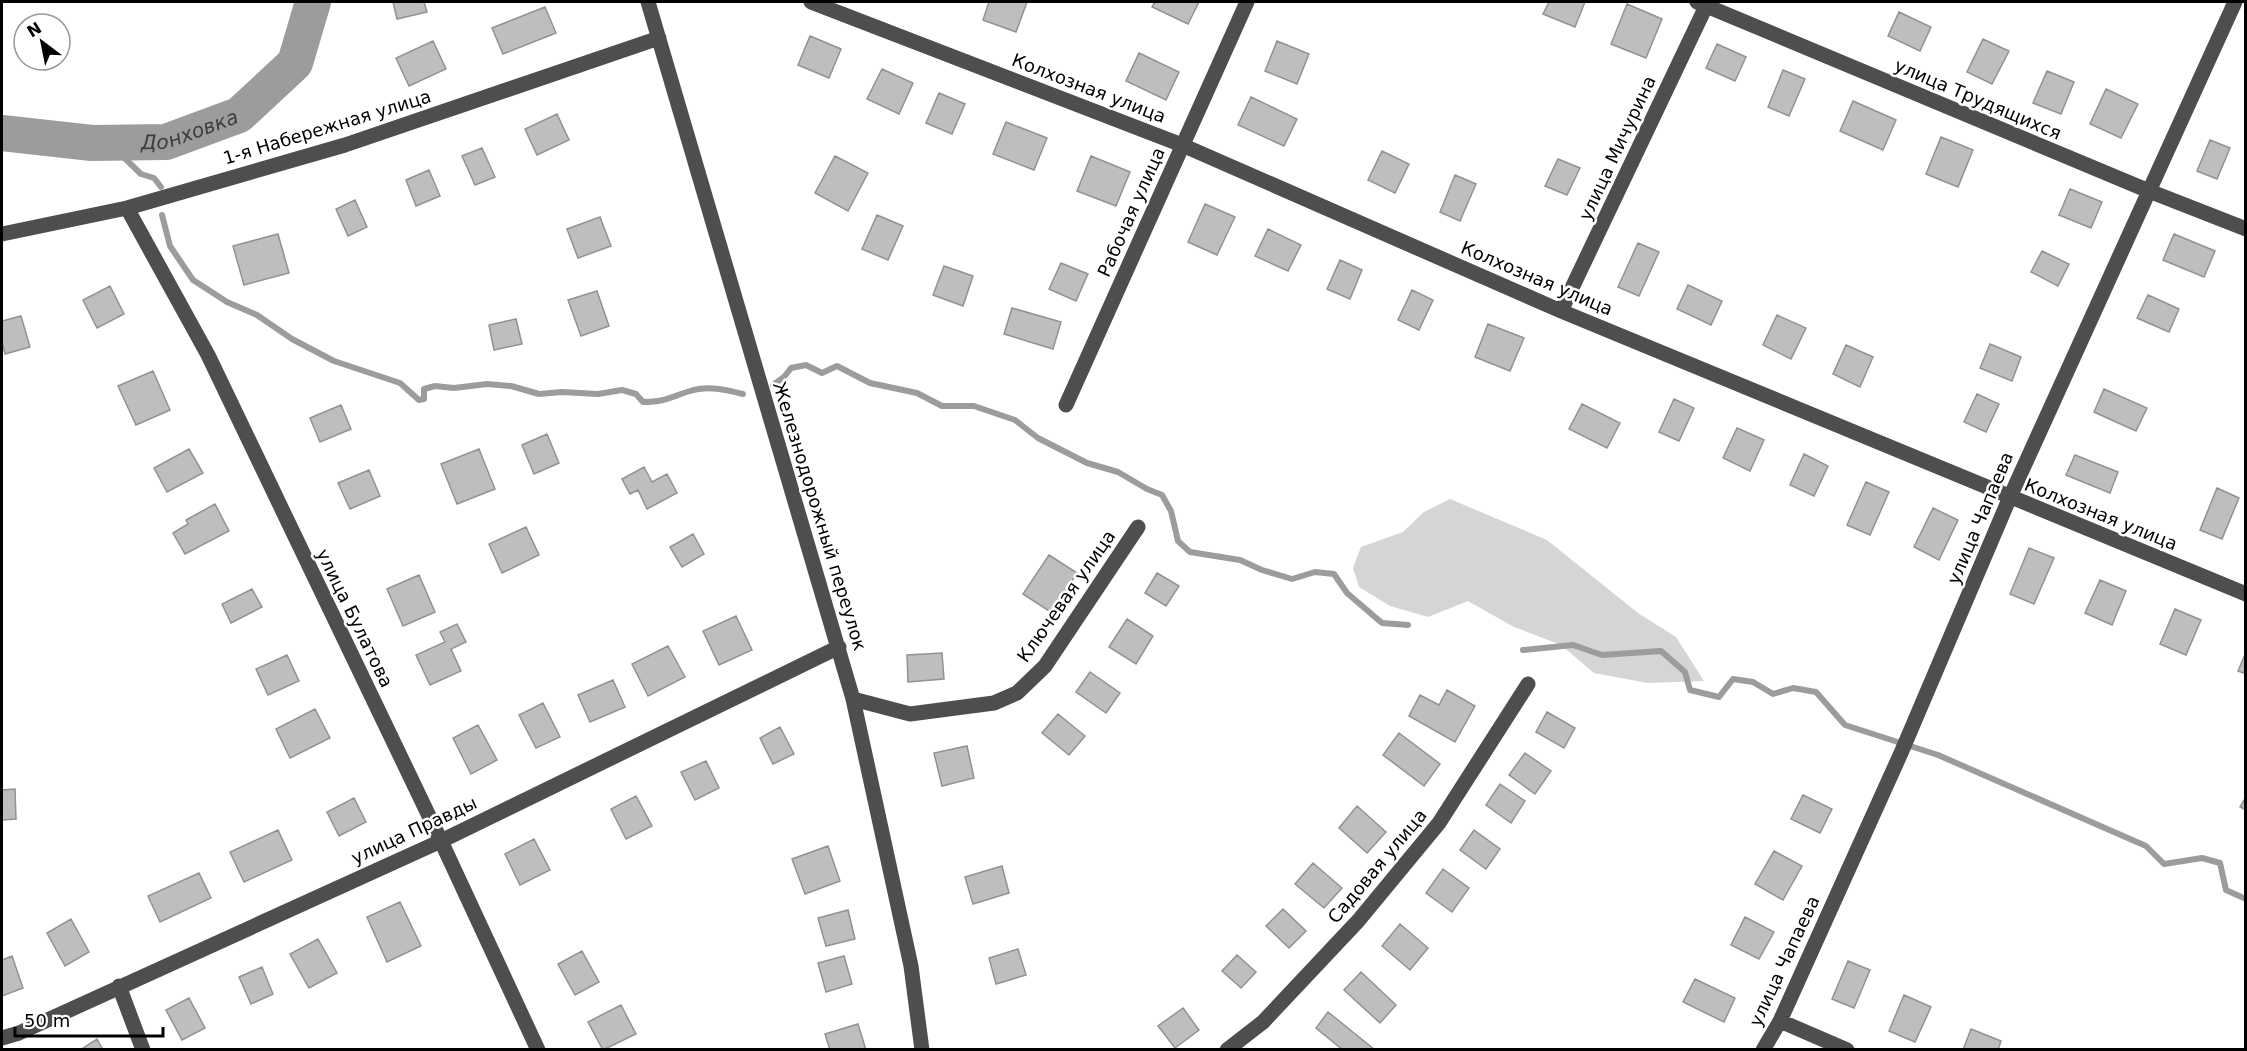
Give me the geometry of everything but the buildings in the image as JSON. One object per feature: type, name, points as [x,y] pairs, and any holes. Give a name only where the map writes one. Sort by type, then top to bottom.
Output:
[{"type":"street","name":"Железнодорожный переулок","points":[[648,2],[853,699],[911,966],[922,1050]]},
{"type":"street","name":"Колхозная улица","points":[[811,2],[1182,145],[1561,311],[2246,594]]},
{"type":"street","name":"Рабочая улица","points":[[1066,405],[1247,2]]},
{"type":"street","name":"улица Чапаева","points":[[1763,1050],[1780,1021],[1901,753],[2010,497],[2235,2]]},
{"type":"street","name":"улица Трудящихся","points":[[1704,3],[2149,191],[2246,229]]},
{"type":"street","name":"улица Мичурина","points":[[1561,311],[1704,3]]},
{"type":"street","name":"1-я Набережная улица","points":[[2,234],[127,208],[345,145],[659,38]]},
{"type":"street","name":"улица Булатова","points":[[127,208],[208,355],[441,841],[538,1050]]},
{"type":"street","name":"Ключевая улица","points":[[853,699],[910,714],[994,703],[1017,693],[1045,666],[1138,527]]},
{"type":"street","name":"улица Правды","points":[[2,1038],[19,1033],[441,841],[839,647]]},
{"type":"street","name":"Садовая улица","points":[[1227,1050],[1263,1022],[1359,921],[1425,841],[1439,823],[1528,684]]},
{"type":"street","points":[[119,986],[143,1050]]},
{"type":"street","points":[[1780,1021],[1847,1050]]},
{"type":"shaded area","points":[[1450,499],[1547,540],[1638,613],[1676,637],[1704,681],[1648,683],[1594,673],[1561,645],[1512,626],[1468,601],[1428,617],[1390,606],[1359,587],[1353,568],[1361,547],[1403,532],[1424,512]]},
{"type":"waterway","name":"Донховка","points":[[2,133],[92,143],[166,142],[239,115],[295,63],[313,2]]},
{"type":"waterway","points":[[110,144],[141,174],[154,178],[161,187]]},
{"type":"waterway","points":[[162,215],[170,246],[193,280],[227,302],[257,315],[292,339],[334,361],[400,383],[419,400],[424,399],[424,389],[435,386],[454,388],[487,384],[511,386],[539,394],[562,392],[598,394],[622,390],[636,394],[643,402],[663,400],[703,388],[743,394]]},
{"type":"waterway","points":[[773,385],[791,368],[806,365],[822,373],[837,366],[870,383],[917,393],[942,406],[974,406],[1015,420],[1038,438],[1087,463],[1118,472],[1162,495],[1171,511],[1178,541],[1190,552],[1240,560],[1262,570],[1292,579],[1315,572],[1334,574],[1347,593],[1382,623],[1408,625]]},
{"type":"waterway","points":[[1523,650],[1573,645],[1602,655],[1661,651],[1685,672],[1690,690],[1719,697],[1733,679],[1753,682],[1773,694],[1793,688],[1816,692],[1845,725],[1938,755],[2146,846],[2164,864],[2202,858],[2220,863],[2226,890],[2246,899]]}]
